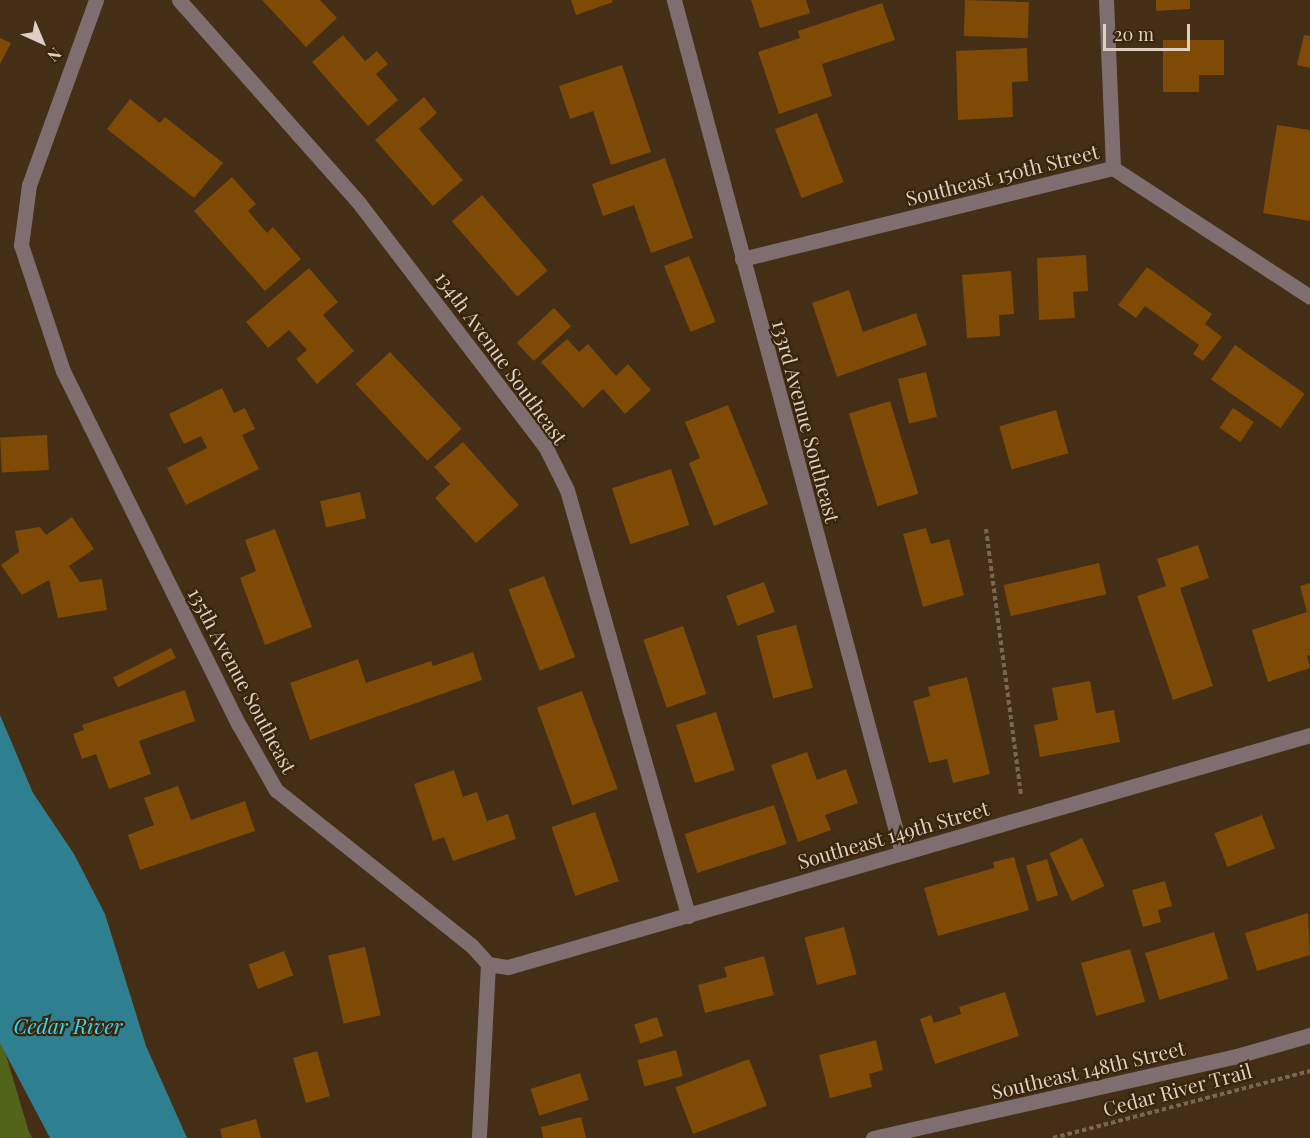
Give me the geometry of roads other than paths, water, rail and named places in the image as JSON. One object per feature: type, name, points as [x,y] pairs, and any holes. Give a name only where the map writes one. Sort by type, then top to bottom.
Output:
[{"type":"street","name":"135th Avenue Southeast","points":[[96,0],[29,184],[21,245],[63,370],[239,725],[276,790],[471,945],[488,964]]},
{"type":"street","name":"134th Avenue Southeast","points":[[179,0],[359,203],[545,446],[567,490],[688,916]]},
{"type":"street","name":"133rd Avenue Southeast","points":[[674,0],[902,853]]},
{"type":"street","points":[[1106,0],[1113,168]]},
{"type":"street","name":"Southeast 150th Street","points":[[742,259],[1113,168],[1310,297]]},
{"type":"street","name":"Southeast 149th Street","points":[[488,964],[508,967],[1310,735]]},
{"type":"street","points":[[479,1138],[488,964]]},
{"type":"street","name":"Southeast 148th Street","points":[[873,1138],[1233,1057],[1310,1035]]},
{"type":"water","name":"Cedar River","points":[[0,715],[33,793],[74,854],[105,914],[146,1046],[187,1138],[50,1138],[0,1043]]}]
